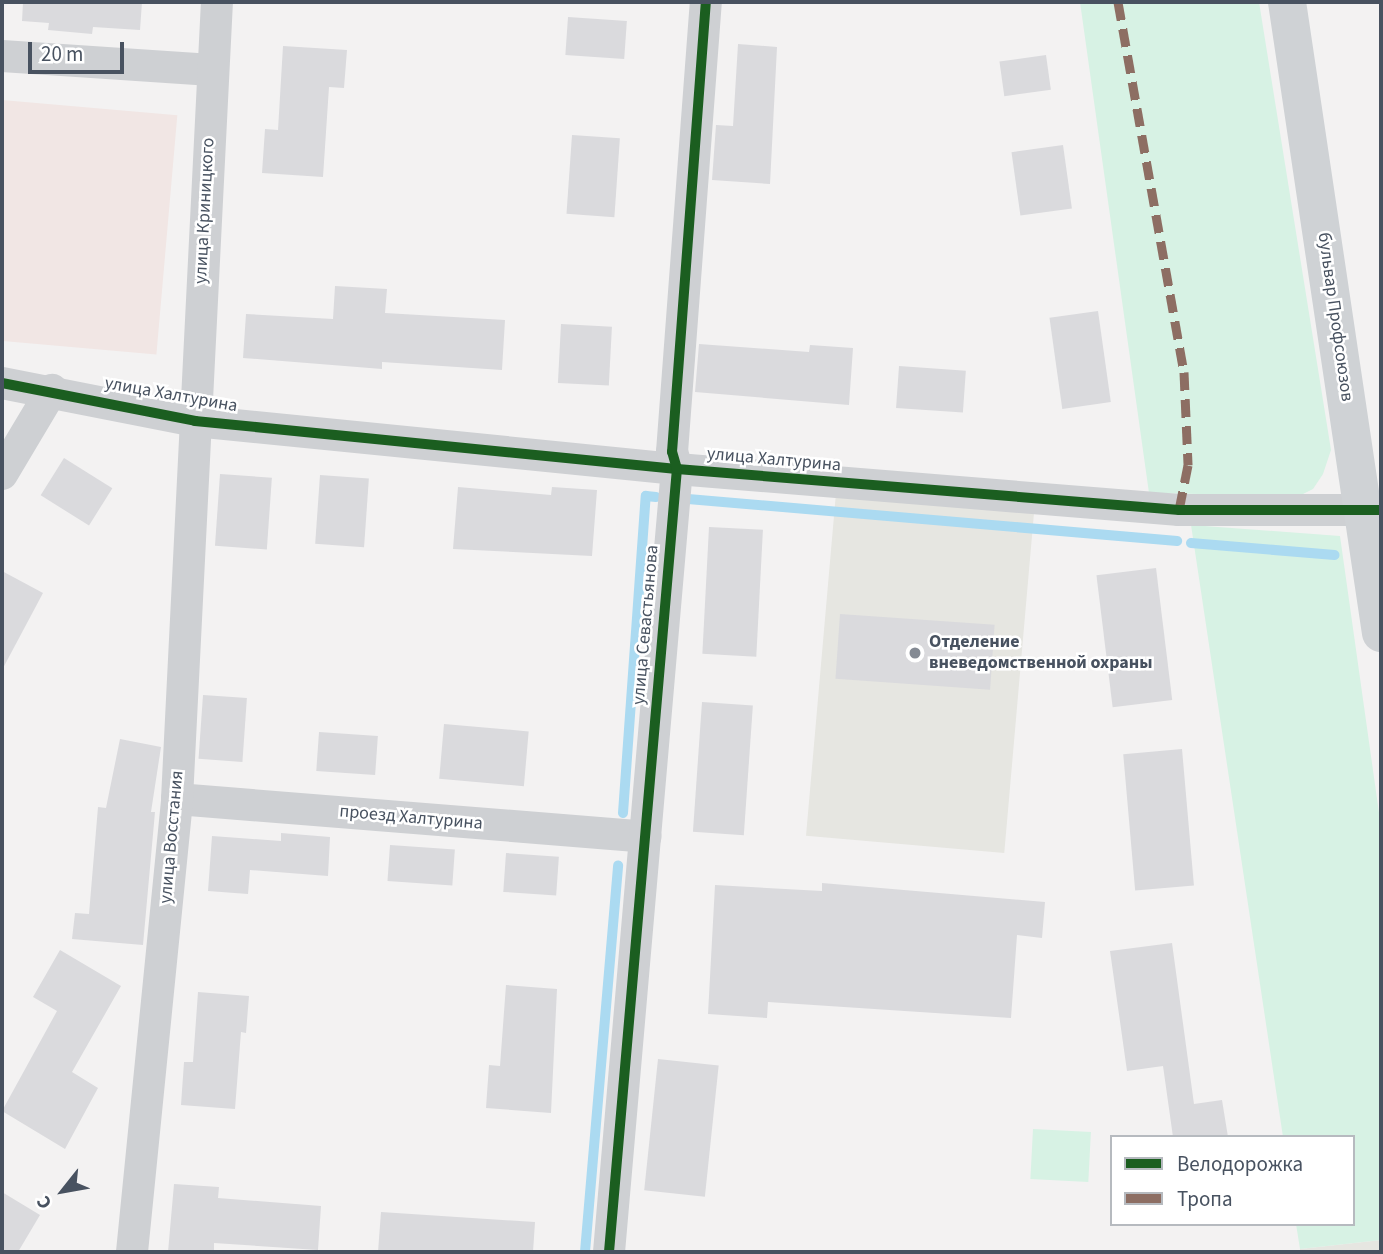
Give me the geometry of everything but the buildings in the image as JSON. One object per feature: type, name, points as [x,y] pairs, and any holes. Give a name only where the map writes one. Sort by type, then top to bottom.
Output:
[{"type":"main road","name":"бульвар Профсоюзов","points":[[1287,2],[1372,509],[1381,633]]},
{"type":"street","name":"улица Криницкого","points":[[195,421],[217,2]]},
{"type":"street","name":"улица Севастьянова","points":[[610,1252],[677,469],[672,452],[706,2]]},
{"type":"street","points":[[2,57],[212,70]]},
{"type":"street","name":"улица Халтурина","points":[[2,383],[52,390],[195,421],[677,469],[1179,510],[1372,509]]},
{"type":"street","points":[[2,474],[52,390]]},
{"type":"street","name":"улица Восстания","points":[[132,1252],[177,799],[195,421]]},
{"type":"street","name":"проезд Халтурина","points":[[177,799],[645,836]]},
{"type":"shaded area","points":[[2,100],[177,115],[156,354],[2,341]]},
{"type":"shaded area","points":[[836,493],[1034,510],[1004,853],[806,836]]},
{"type":"shaded area","points":[[1381,1240],[1381,1252],[1300,1252],[1300,1249]]},
{"type":"green space","points":[[1080,2],[1259,2],[1331,450],[1323,474],[1313,489],[1299,496],[1149,493]]},
{"type":"green space","points":[[1191,525],[1340,536],[1381,827],[1381,1240],[1300,1249],[1296,1226],[1355,1226],[1355,1135],[1283,1135]]},
{"type":"green space","points":[[1033,1129],[1091,1132],[1088,1182],[1030,1179]]},
{"type":"waterway","points":[[623,813],[646,496],[656,497]]},
{"type":"waterway","points":[[688,499],[1177,541]]},
{"type":"waterway","points":[[1191,543],[1334,555]]},
{"type":"waterway","points":[[585,1252],[618,865]]},
{"type":"marked path","points":[[1118,2],[1184,372],[1188,465],[1179,510]]},
{"type":"cycle path","points":[[609,1252],[677,469],[672,452],[706,2]]},
{"type":"cycle path","points":[[2,383],[195,421],[677,469],[1179,510],[1381,510]]},
{"type":"place","name":"Отделение вневедомственной охраны","points":[[915,653]]}]
